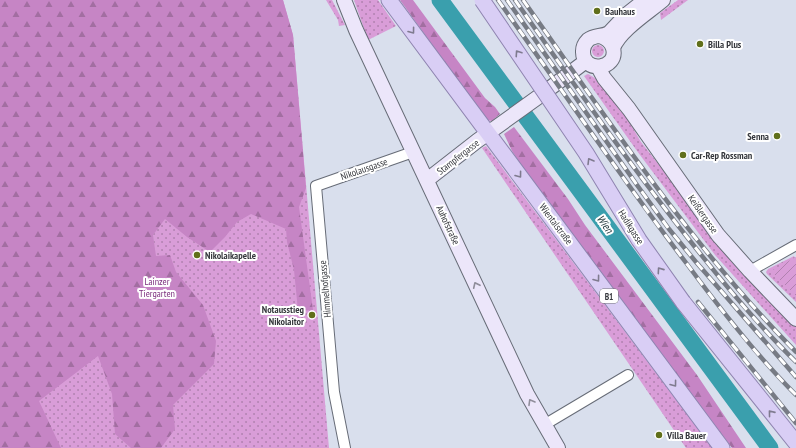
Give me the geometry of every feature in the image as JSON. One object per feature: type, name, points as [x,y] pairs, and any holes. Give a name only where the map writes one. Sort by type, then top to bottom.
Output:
[{"type":"main road","name":"Wientalstraße","points":[[389,0],[493,130],[722,448]]},
{"type":"main road","name":"Hadikgasse","points":[[482,0],[586,153],[639,240],[683,302],[796,443]]},
{"type":"street","name":"Auhofstraße","points":[[344,0],[356,30],[526,394],[558,448]]},
{"type":"street","points":[[645,0],[626,15],[608,33],[588,40],[584,45],[583,56],[592,64],[605,66],[619,39],[632,25],[664,0]]},
{"type":"street","points":[[600,36],[611,42],[612,55]]},
{"type":"street","name":"Keißlergasse","points":[[612,55],[614,75],[622,100]]},
{"type":"street","name":"Stampfergasse","points":[[427,180],[539,96],[592,64]]},
{"type":"street","name":"Keißlergasse","points":[[592,64],[622,100],[718,235],[796,319]]},
{"type":"street","name":"Nikolausgasse","points":[[316,186],[413,152]]},
{"type":"street","name":"Himmelhofgasse","points":[[316,186],[334,392],[345,448]]},
{"type":"street","points":[[750,271],[796,245]]},
{"type":"street","points":[[544,425],[628,375]]},
{"type":"green space","name":"Lainzer Tiergarten","points":[[0,0],[283,0],[293,35],[329,448],[0,448]]},
{"type":"green space","name":"Lainzer Tiergarten","points":[[0,0],[283,0],[293,35],[306,188],[299,207],[313,310],[298,311],[294,270],[287,242],[286,229],[251,214],[237,222],[210,252],[187,237],[165,219],[153,235],[156,256],[170,255],[176,272],[203,305],[216,341],[214,364],[173,405],[175,429],[161,448],[131,448],[115,434],[112,394],[98,356],[39,401],[61,448],[0,448]]},
{"type":"green space","points":[[326,0],[332,0],[345,25],[339,26],[338,20]]},
{"type":"green space","points":[[354,0],[378,0],[396,26],[368,40]]},
{"type":"green space","points":[[400,0],[413,0],[485,98],[495,107],[500,114],[492,121],[486,120]]},
{"type":"green space","points":[[678,0],[688,0],[661,20],[660,13]]},
{"type":"green space","points":[[598,45],[602,47],[604,51],[602,55],[598,57],[594,55],[592,51],[594,47]]},
{"type":"green space","points":[[588,74],[594,77],[603,86],[621,112],[623,111],[641,142],[671,180],[721,249],[768,300],[796,326],[796,345],[715,255],[637,151],[584,76]]},
{"type":"green space","points":[[514,127],[697,375],[746,448],[732,448],[536,188],[512,151],[504,134]]},
{"type":"green space","points":[[486,146],[712,448],[686,448],[482,148]]},
{"type":"green space","points":[[794,256],[795,258],[796,257],[796,302],[766,272],[768,269]]},
{"type":"green space","points":[[796,257],[796,296],[771,271]]},
{"type":"waterway","name":"Wien","points":[[440,0],[770,448]]},
{"type":"railway","points":[[498,0],[663,232],[726,315],[753,348],[796,395]]},
{"type":"railway","points":[[507,0],[669,229],[796,377]]},
{"type":"railway","points":[[515,0],[601,122],[668,213],[703,258],[742,304],[768,334],[796,362]]},
{"type":"railway","points":[[523,0],[619,137],[686,226],[721,269],[796,352]]},
{"type":"railway","points":[[698,302],[796,423]]},
{"type":"place","name":"Bauhaus","points":[[597,11]]},
{"type":"place","name":"Billa Plus","points":[[700,44]]},
{"type":"place","name":"Senna","points":[[777,136]]},
{"type":"place","name":"Car-Rep Rossman","points":[[683,155]]},
{"type":"place","name":"Nikolaikapelle","points":[[197,255]]},
{"type":"place","name":"Notausstieg Nikolaitor","points":[[312,315]]},
{"type":"place","name":"Villa Bauer","points":[[659,435]]}]
